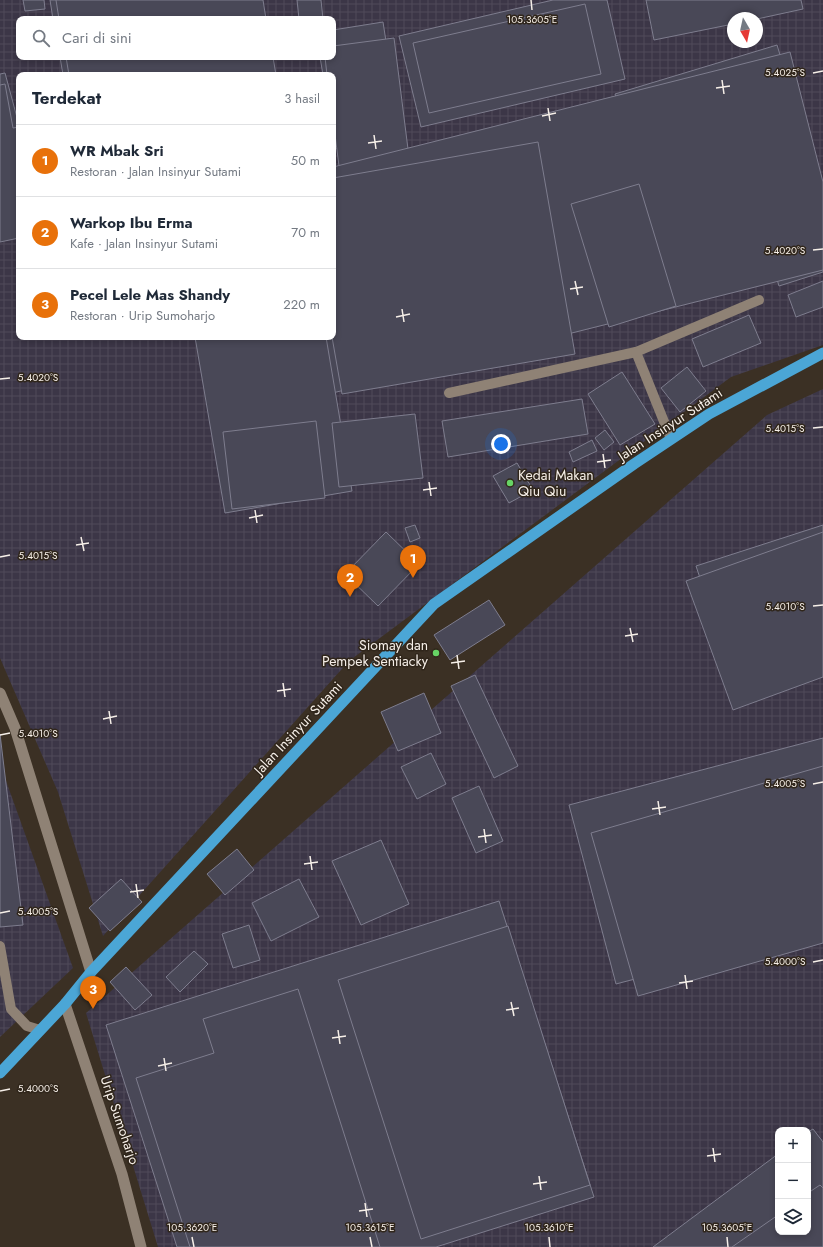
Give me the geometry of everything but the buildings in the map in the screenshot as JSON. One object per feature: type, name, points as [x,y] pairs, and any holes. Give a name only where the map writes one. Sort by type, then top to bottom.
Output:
[{"type":"highway","name":"Jalan Insinyur Sutami","points":[[0,1073],[65,1004],[91,972],[434,604],[709,414],[823,353]]},
{"type":"street","points":[[0,693],[15,728],[91,972]]},
{"type":"street","name":"Urip Sumoharjo","points":[[65,1004],[122,1174],[141,1247]]},
{"type":"lane","points":[[449,393],[636,352],[759,300]]},
{"type":"lane","points":[[636,352],[671,439]]},
{"type":"lane","points":[[0,946],[11,1009],[27,1026],[40,1030]]},
{"type":"shaded area","points":[[0,0],[823,0],[823,345],[731,377],[349,661],[103,936],[58,792],[0,658]]},
{"type":"shaded area","points":[[823,389],[823,1247],[158,1247],[86,1013],[767,415]]},
{"type":"shaded area","points":[[0,764],[73,968],[0,1037]]},
{"type":"place","name":"Kedai Makan Qiu Qiu","points":[[510,483]]},
{"type":"place","name":"WR Mbak Sri","points":[[413,578]]},
{"type":"place","name":"Warkop Ibu Erma","points":[[350,597]]},
{"type":"place","name":"Siomay dan Pempek Sentiacky","points":[[436,653]]},
{"type":"place","name":"Pecel Lele Mas Shandy","points":[[93,1009]]}]
